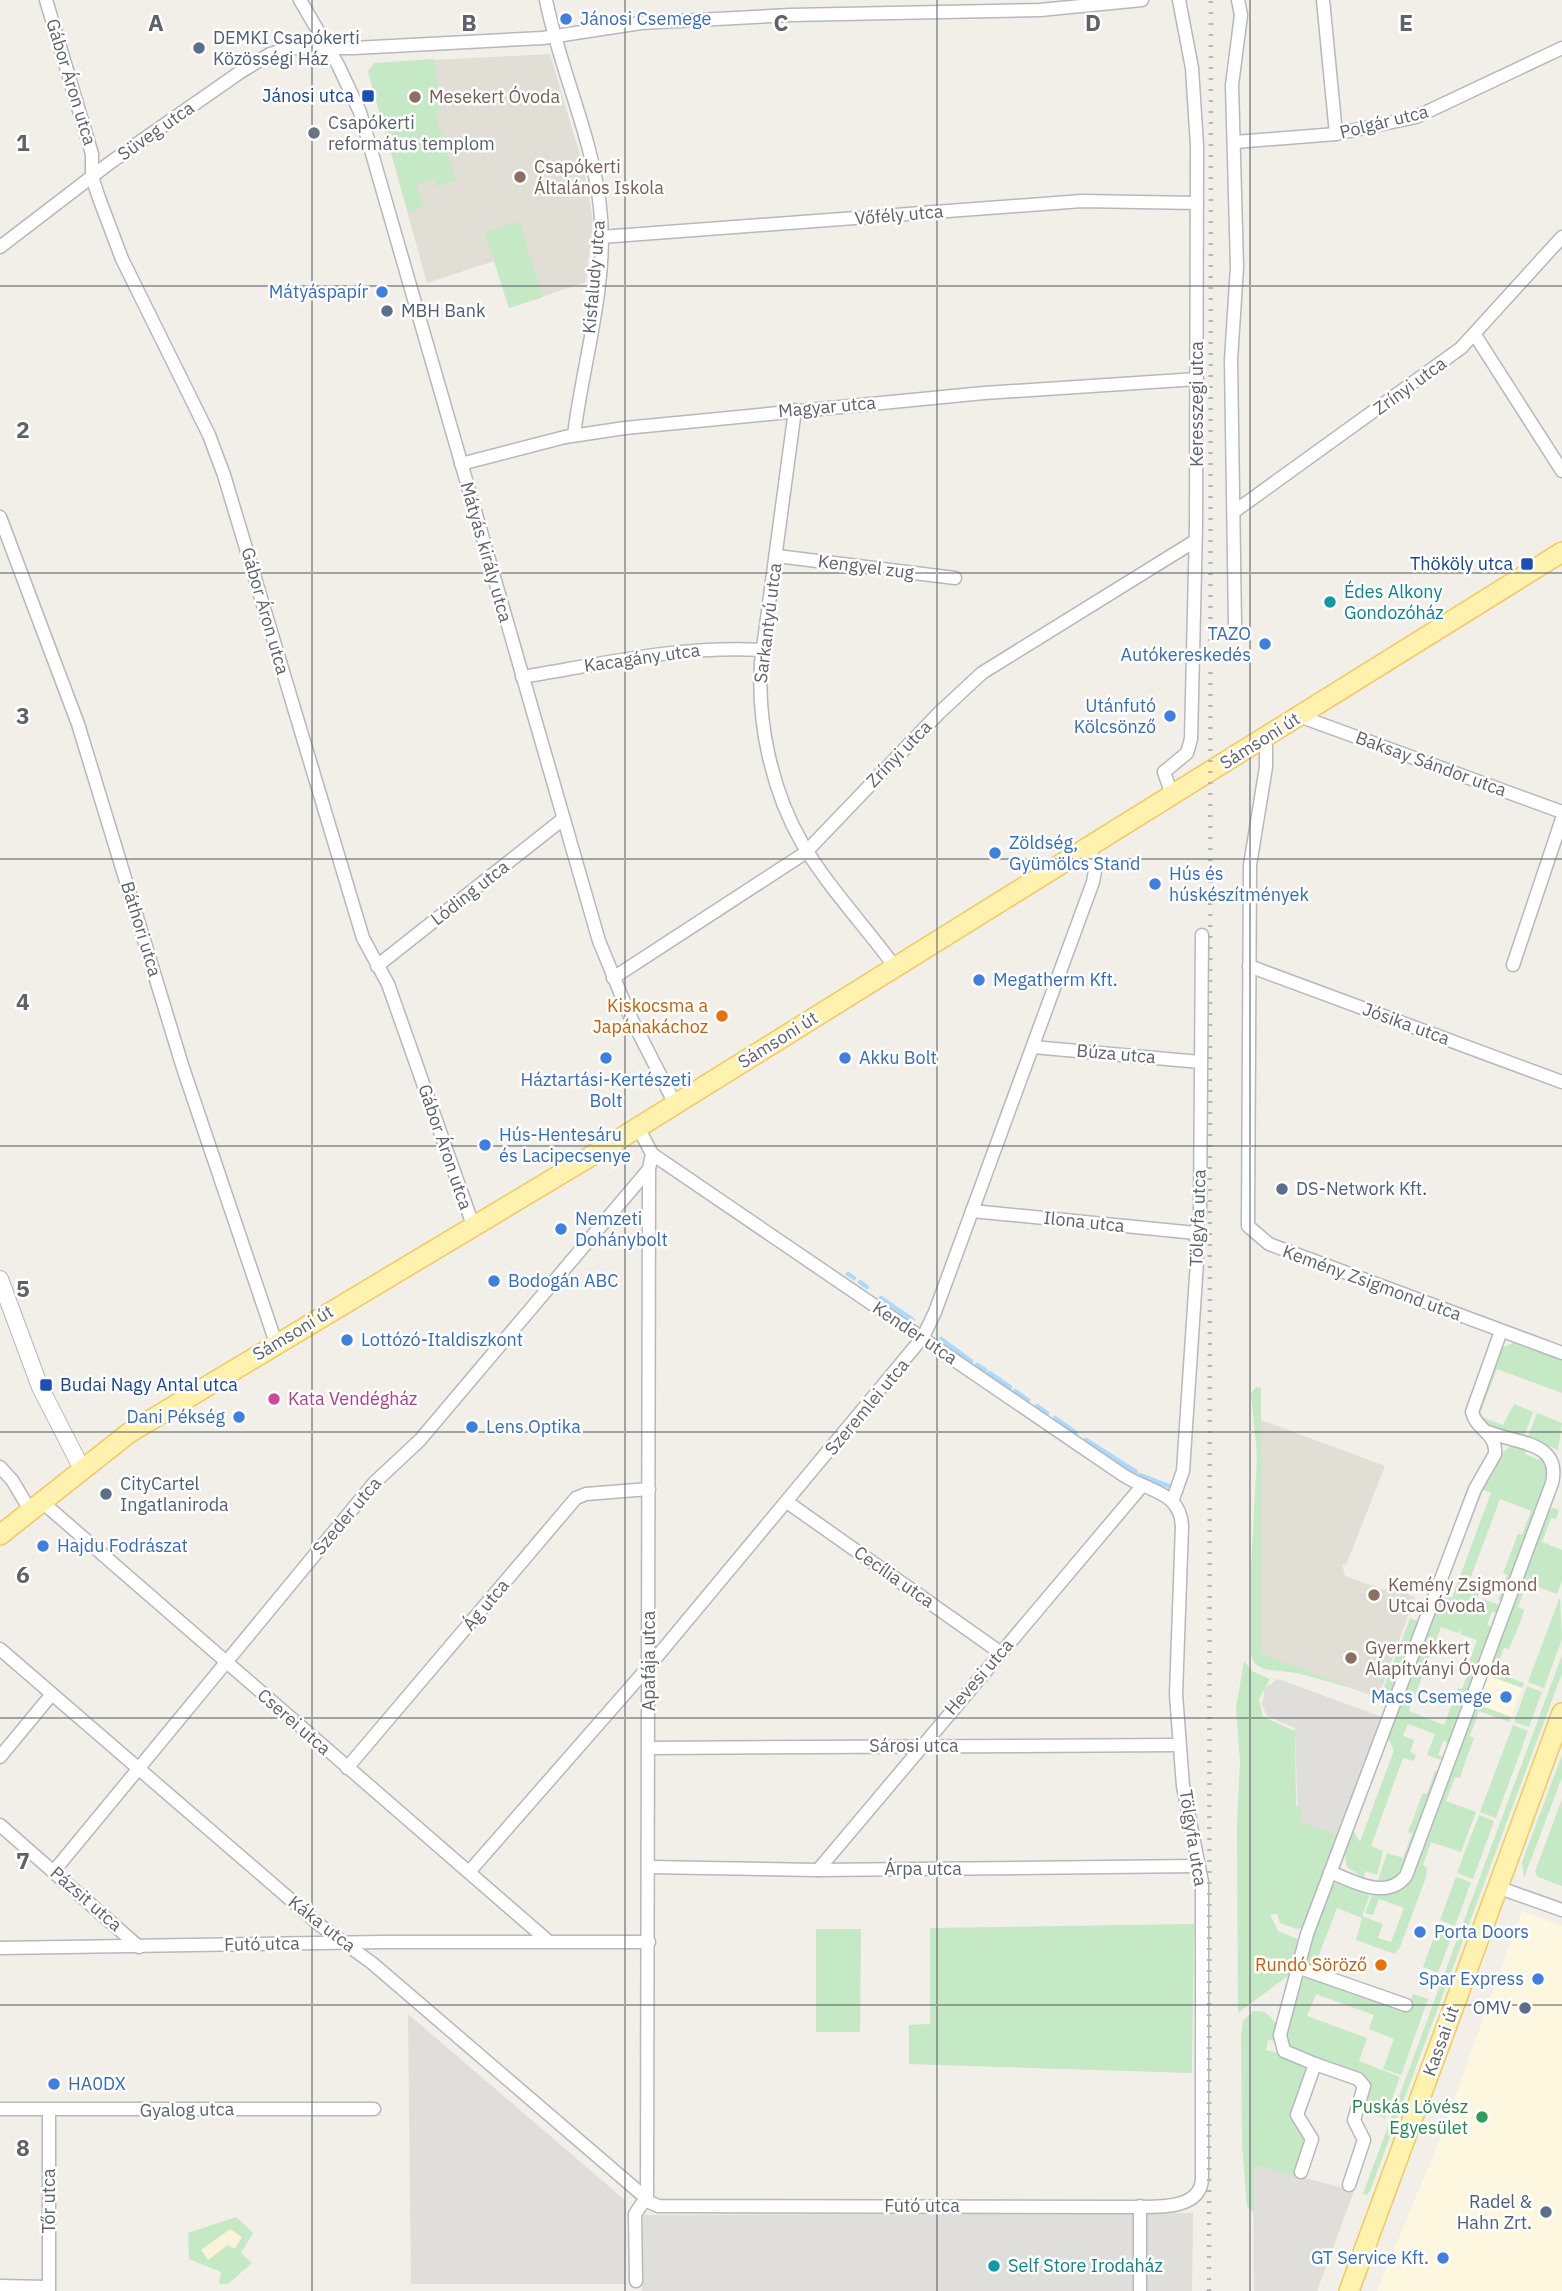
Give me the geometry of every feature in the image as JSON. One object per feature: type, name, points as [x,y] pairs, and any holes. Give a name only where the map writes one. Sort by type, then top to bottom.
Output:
[{"type":"main road","name":"Sámsoni út","points":[[0,1535],[129,1433],[638,1128],[1562,552]]},
{"type":"main road","name":"Kassai út","points":[[1349,2291],[1562,1713]]},
{"type":"street","name":"Gábor Áron utca","points":[[46,0],[92,154],[92,177],[122,259],[214,446],[362,934],[388,984],[474,1228]]},
{"type":"street","name":"Mátyás király utca","points":[[300,0],[360,112],[563,819],[613,978],[675,1104]]},
{"type":"street","name":"Kisfaludy utca","points":[[545,0],[595,174],[601,237],[596,295],[574,435]]},
{"type":"street","points":[[325,47],[354,48],[555,36],[641,23],[790,15],[1040,10],[1142,0]]},
{"type":"street","name":"Keresszegi utca","points":[[1171,796],[1164,772],[1169,764],[1186,753],[1191,739],[1197,379],[1195,95],[1179,0]]},
{"type":"street","name":"Keresszegi utca","points":[[1235,625],[1236,511],[1232,488],[1231,360],[1236,293],[1232,85],[1241,15],[1238,0]]},
{"type":"street","points":[[1323,0],[1336,134]]},
{"type":"street","name":"Süveg utca","points":[[0,247],[92,177],[263,58],[291,48],[325,47]]},
{"type":"street","name":"Polgár utca","points":[[1235,142],[1336,134],[1432,111],[1562,48]]},
{"type":"street","name":"Vőfély utca","points":[[601,237],[1082,201],[1197,204]]},
{"type":"street","name":"Zrínyi utca","points":[[1236,511],[1438,366],[1475,335],[1562,237]]},
{"type":"street","points":[[1475,335],[1562,471]]},
{"type":"street","name":"Magyar utca","points":[[461,464],[574,435],[795,410],[1197,379]]},
{"type":"street","name":"Sarkantyú utca","points":[[795,410],[762,650],[760,694],[769,753],[783,799],[807,851],[895,967]]},
{"type":"street","name":"Báthori utca","points":[[0,517],[78,724],[183,1068],[276,1343]]},
{"type":"street","name":"Zrínyi utca","points":[[613,978],[807,851],[969,683],[1195,541]]},
{"type":"street","name":"Kengyel zug","points":[[777,556],[955,578]]},
{"type":"street","name":"Kacagány utca","points":[[522,677],[667,653],[716,649],[762,650]]},
{"type":"street","name":"Baksay Sándor utca","points":[[1299,716],[1562,812]]},
{"type":"street","points":[[1249,966],[1251,854],[1266,767],[1266,736]]},
{"type":"street","name":"Lóding utca","points":[[377,966],[563,819]]},
{"type":"street","points":[[1513,965],[1562,819]]},
{"type":"street","name":"Szeremlei utca","points":[[469,1872],[650,1665],[923,1337],[1033,1047],[1096,871],[1096,863],[1087,848]]},
{"type":"street","name":"Tölgyfa utca","points":[[1186,2202],[1199,2192],[1202,2175],[1202,1882],[1197,1866],[1197,1843],[1185,1797],[1179,1745],[1176,1694],[1182,1526],[1176,1504],[1184,1458],[1197,1262],[1196,1233],[1200,1213],[1202,935]]},
{"type":"street","name":"Jósika utca","points":[[1249,966],[1562,1082]]},
{"type":"street","name":"Kemény Zsigmond utca","points":[[1249,966],[1248,1226],[1260,1238],[1275,1246],[1562,1353]]},
{"type":"street","name":"Búza utca","points":[[1033,1047],[1200,1062]]},
{"type":"street","points":[[638,1128],[652,1154]]},
{"type":"street","name":"Apafája utca","points":[[636,2281],[635,2214],[646,2198],[650,1867],[649,1169],[652,1154]]},
{"type":"street","name":"Kender utca","points":[[652,1154],[1142,1486],[1176,1504]]},
{"type":"street","name":"Szeder utca","points":[[54,1871],[374,1483],[420,1440],[649,1169]]},
{"type":"street","name":"Ilona utca","points":[[972,1211],[1196,1233]]},
{"type":"street","points":[[0,1279],[40,1387],[82,1469]]},
{"type":"street","points":[[1349,2185],[1364,2140],[1354,2120],[1364,2086],[1358,2079],[1287,2053],[1279,2042],[1297,1967],[1330,1872],[1475,1489],[1495,1454],[1494,1441],[1474,1420],[1472,1409],[1501,1331]]},
{"type":"street","points":[[1330,1872],[1382,1889],[1394,1887],[1406,1877],[1552,1483],[1553,1467],[1544,1452],[1529,1443],[1485,1430]]},
{"type":"street","name":"Cserei utca","points":[[0,1467],[35,1506],[226,1662],[548,1941]]},
{"type":"street","name":"Hevesi utca","points":[[818,1870],[1142,1486]]},
{"type":"street","name":"Ág utca","points":[[347,1768],[576,1498],[589,1493],[649,1489]]},
{"type":"street","name":"Cecília utca","points":[[787,1502],[1001,1653]]},
{"type":"street","name":"Káka utca","points":[[0,1649],[646,2198]]},
{"type":"street","points":[[0,1757],[52,1694]]},
{"type":"street","name":"Sárosi utca","points":[[649,1748],[1179,1745]]},
{"type":"street","name":"Pázsit utca","points":[[0,1825],[139,1947]]},
{"type":"street","name":"Árpa utca","points":[[650,1867],[818,1870],[1197,1866]]},
{"type":"street","points":[[1497,1887],[1562,1910]]},
{"type":"street","name":"Futó utca","points":[[0,1948],[649,1942]]},
{"type":"street","points":[[1297,1967],[1406,2005]]},
{"type":"street","points":[[1301,2172],[1311,2139],[1298,2121],[1297,2112],[1315,2064]]},
{"type":"street","name":"Gyalog utca","points":[[0,2109],[374,2109]]},
{"type":"street","name":"Tőr utca","points":[[49,2111],[49,2289]]},
{"type":"street","name":"Futó utca","points":[[646,2198],[650,2205],[658,2206],[1140,2206],[1186,2202]]},
{"type":"street","points":[[1140,2206],[1140,2291]]},
{"type":"street","points":[[0,2286],[49,2289]]},
{"type":"shaded area","name":"Csapókerti Általános Iskola","points":[[550,54],[585,172],[593,221],[586,282],[509,308],[494,261],[427,283],[368,70],[376,63]]},
{"type":"shaded area","points":[[1261,1420],[1385,1466],[1346,1565],[1342,1564],[1345,1576],[1415,1597],[1378,1698],[1261,1654]]},
{"type":"shaded area","points":[[1488,1675],[1522,1688],[1511,1717],[1477,1704]]},
{"type":"shaded area","points":[[1278,1679],[1382,1717],[1338,1835],[1298,1821],[1295,1728],[1267,1716],[1262,1704],[1265,1688]]},
{"type":"shaded area","points":[[1522,1911],[1562,1926],[1562,2291],[1377,2291],[1438,2144]]},
{"type":"shaded area","points":[[408,2014],[626,2201],[625,2284],[411,2284]]},
{"type":"shaded area","points":[[1253,2164],[1354,2191],[1317,2291],[1254,2291]]},
{"type":"shaded area","points":[[1193,2213],[1192,2291],[642,2291],[643,2215]]},
{"type":"green space","points":[[434,59],[441,108],[436,116],[456,181],[437,187],[435,179],[417,184],[424,207],[408,212],[368,72],[374,63]]},
{"type":"green space","points":[[519,221],[543,297],[509,308],[485,232]]},
{"type":"green space","points":[[1514,1342],[1562,1360],[1562,1393],[1497,1369],[1479,1415],[1477,1410],[1502,1348]]},
{"type":"green space","points":[[1256,1387],[1261,1388],[1261,1654],[1355,1689],[1297,1673],[1264,1669],[1255,1664],[1251,1656],[1251,1570],[1257,1455],[1251,1393]]},
{"type":"green space","points":[[1514,1404],[1533,1412],[1524,1436],[1496,1429],[1484,1422],[1480,1416],[1503,1425]]},
{"type":"green space","points":[[1537,1413],[1562,1423],[1558,1450],[1528,1437]]},
{"type":"green space","points":[[1513,1444],[1527,1449],[1525,1454],[1539,1460],[1541,1456],[1547,1464],[1547,1480],[1504,1601],[1498,1600],[1507,1575],[1503,1573],[1518,1534],[1522,1535],[1531,1511],[1500,1499],[1467,1587],[1479,1592],[1476,1601],[1481,1602],[1483,1599],[1502,1606],[1499,1614],[1492,1612],[1487,1625],[1494,1628],[1451,1744],[1443,1741],[1438,1755],[1445,1758],[1444,1761],[1427,1755],[1435,1734],[1408,1724],[1403,1736],[1414,1740],[1410,1752],[1416,1755],[1414,1761],[1403,1758],[1371,1846],[1383,1851],[1377,1875],[1366,1871],[1363,1878],[1347,1867],[1344,1853],[1352,1828],[1360,1842],[1394,1750],[1387,1736],[1442,1595],[1452,1598],[1491,1493],[1481,1489],[1503,1452]],"holes":[[[1462,1626],[1460,1634],[1477,1640],[1464,1675],[1467,1676],[1462,1689],[1458,1688],[1444,1725],[1409,1711],[1441,1627],[1458,1633]]]},
{"type":"green space","points":[[1548,1510],[1559,1510],[1556,1519],[1551,1518],[1542,1542],[1562,1550],[1562,1580],[1557,1594],[1527,1583],[1518,1607],[1524,1610],[1521,1620],[1509,1649],[1504,1648],[1495,1672],[1524,1683],[1522,1688],[1488,1675]]},
{"type":"green space","points":[[1560,1597],[1562,1639],[1544,1688],[1528,1682]]},
{"type":"green space","points":[[1410,1618],[1421,1622],[1390,1702],[1380,1698]]},
{"type":"green space","points":[[1562,1655],[1562,1673],[1370,2191],[1367,2195],[1363,2194]]},
{"type":"green space","points":[[1244,1661],[1252,1671],[1270,1679],[1259,1699],[1263,1717],[1295,1731],[1296,1806],[1303,1808],[1299,1821],[1338,1835],[1303,1927],[1297,1929],[1280,1923],[1277,1914],[1270,1915],[1278,1931],[1298,1939],[1289,1975],[1238,2013],[1237,1824],[1240,1761],[1236,1708]]},
{"type":"green space","points":[[1527,1686],[1542,1692],[1529,1727],[1514,1722]]},
{"type":"green space","points":[[1477,1704],[1511,1717],[1509,1722],[1479,1711],[1470,1736],[1474,1738],[1460,1778],[1455,1777],[1446,1801],[1476,1812],[1461,1852],[1431,1842],[1423,1865],[1427,1867],[1426,1877],[1395,1954],[1356,1940],[1362,1918],[1337,1908],[1314,1968],[1309,1966],[1305,1955],[1331,1886],[1338,1882],[1371,1892],[1362,1916],[1383,1924],[1378,1938],[1391,1942],[1404,1908],[1379,1899],[1373,1915],[1365,1913],[1373,1893],[1395,1892],[1412,1877]]},
{"type":"green space","points":[[1513,1725],[1528,1731],[1496,1818],[1480,1812]]},
{"type":"green space","points":[[1562,1755],[1562,1777],[1524,1878],[1522,1862]]},
{"type":"green space","points":[[1435,1771],[1440,1773],[1403,1871],[1393,1882],[1377,1883],[1387,1853],[1403,1858],[1412,1834],[1408,1832]]},
{"type":"green space","points":[[1562,1799],[1562,1886],[1538,1877],[1535,1872]]},
{"type":"green space","points":[[1479,1815],[1494,1821],[1473,1879],[1457,1873]]},
{"type":"green space","points":[[1456,1877],[1471,1882],[1455,1926],[1440,1920]]},
{"type":"green space","points":[[1194,1924],[1192,2073],[909,2064],[909,2025],[930,2024],[930,1928]]},
{"type":"green space","points":[[1439,1924],[1454,1929],[1438,1973],[1423,1967]]},
{"type":"green space","points":[[816,1929],[861,1929],[860,2032],[816,2032]]},
{"type":"green space","points":[[1309,1976],[1407,2009],[1413,1994],[1428,1999],[1401,2075],[1383,2069],[1394,2039],[1369,2029],[1374,2015],[1316,1994],[1307,2016],[1367,2038],[1359,2061],[1400,2077],[1385,2118],[1361,2109],[1367,2090],[1292,2052],[1283,2038],[1301,1979]]},
{"type":"green space","points":[[1253,2011],[1265,2012],[1276,2023],[1274,2041],[1268,2040],[1266,2050],[1281,2054],[1305,2068],[1307,2074],[1295,2109],[1308,2138],[1297,2176],[1254,2165],[1254,2213],[1247,2207],[1242,2143],[1241,2035],[1243,2021]]},
{"type":"green space","points":[[236,2217],[253,2233],[241,2253],[252,2263],[228,2284],[219,2284],[221,2272],[189,2259],[188,2233]]},
{"type":"sand","points":[[230,2229],[242,2237],[235,2249],[228,2245],[208,2260],[201,2250]]},
{"type":"waterway","points":[[848,1274],[854,1278]]},
{"type":"waterway","points":[[860,1282],[867,1287]]},
{"type":"waterway","points":[[881,1298],[913,1320]]},
{"type":"waterway","points":[[941,1339],[971,1361]]},
{"type":"waterway","points":[[977,1365],[985,1370]]},
{"type":"waterway","points":[[989,1373],[1000,1380]]},
{"type":"waterway","points":[[1003,1382],[1010,1387]]},
{"type":"waterway","points":[[1015,1391],[1028,1400]]},
{"type":"waterway","points":[[1037,1406],[1047,1413]]},
{"type":"waterway","points":[[1055,1418],[1076,1433]]},
{"type":"waterway","points":[[1086,1440],[1136,1472]]},
{"type":"waterway","points":[[1140,1475],[1169,1486]]},
{"type":"railway","points":[[1209,2291],[1211,0]]},
{"type":"place","name":"Jánosi Csemege","points":[[566,19]]},
{"type":"place","name":"DEMKI Csapókerti Közösségi Ház","points":[[199,48]]},
{"type":"place","name":"Jánosi utca","points":[[368,96]]},
{"type":"place","name":"Mesekert Óvoda","points":[[415,97]]},
{"type":"place","name":"Csapókerti református templom","points":[[314,133]]},
{"type":"place","name":"Csapókerti Általános Iskola","points":[[520,177]]},
{"type":"place","name":"Mátyáspapír","points":[[382,292]]},
{"type":"place","name":"MBH Bank","points":[[387,311]]},
{"type":"place","name":"Thököly utca","points":[[1527,564]]},
{"type":"place","name":"Édes Alkony Gondozóház","points":[[1330,602]]},
{"type":"place","name":"TAZO Autókereskedés","points":[[1265,644]]},
{"type":"place","name":"Utánfutó Kölcsönző","points":[[1170,716]]},
{"type":"place","name":"Zöldség, Gyümölcs Stand","points":[[995,853]]},
{"type":"place","name":"Hús és húskészítmények","points":[[1155,884]]},
{"type":"place","name":"Megatherm Kft.","points":[[979,980]]},
{"type":"place","name":"Kiskocsma a Japánakáchoz","points":[[722,1016]]},
{"type":"place","name":"Háztartási-Kertészeti Bolt","points":[[606,1058]]},
{"type":"place","name":"Akku Bolt","points":[[845,1058]]},
{"type":"place","name":"Hús-Hentesáru és Lacipecsenye","points":[[485,1145]]},
{"type":"place","name":"DS-Network Kft.","points":[[1282,1189]]},
{"type":"place","name":"Nemzeti Dohánybolt","points":[[561,1229]]},
{"type":"place","name":"Bodogán ABC","points":[[494,1281]]},
{"type":"place","name":"Lottózó-Italdiszkont","points":[[347,1340]]},
{"type":"place","name":"Budai Nagy Antal utca","points":[[46,1385]]},
{"type":"place","name":"Kata Vendégház","points":[[274,1399]]},
{"type":"place","name":"Dani Pékség","points":[[239,1417]]},
{"type":"place","name":"Lens Optika","points":[[472,1427]]},
{"type":"place","name":"CityCartel Ingatlaniroda","points":[[106,1494]]},
{"type":"place","name":"Hajdu Fodrászat","points":[[43,1546]]},
{"type":"place","name":"Kemény Zsigmond Utcai Óvoda","points":[[1374,1595]]},
{"type":"place","name":"Gyermekkert Alapítványi Óvoda","points":[[1351,1658]]},
{"type":"place","name":"Macs Csemege","points":[[1506,1697]]},
{"type":"place","name":"Porta Doors","points":[[1420,1932]]},
{"type":"place","name":"Rundó Söröző","points":[[1381,1965]]},
{"type":"place","name":"Spar Express","points":[[1538,1979]]},
{"type":"place","name":"OMV","points":[[1525,2008]]},
{"type":"place","name":"HA0DX","points":[[54,2084]]},
{"type":"place","name":"Puskás Lövész Egyesület","points":[[1482,2117]]},
{"type":"place","name":"Radel & Hahn Zrt.","points":[[1546,2212]]},
{"type":"place","name":"GT Service Kft.","points":[[1443,2258]]},
{"type":"place","name":"Self Store Irodaház","points":[[994,2266]]}]
